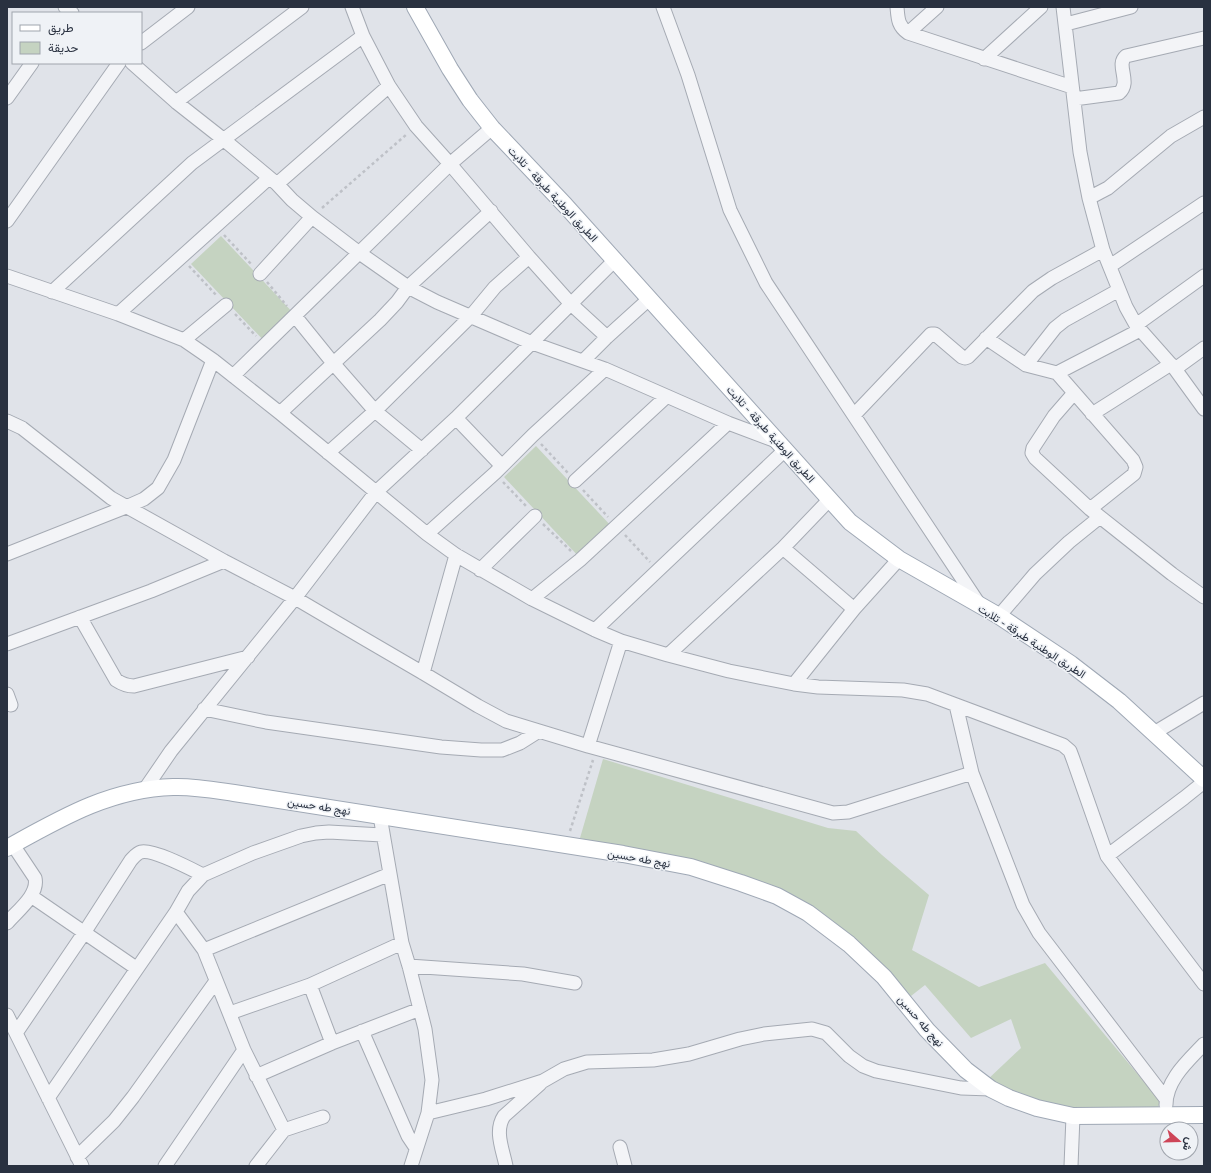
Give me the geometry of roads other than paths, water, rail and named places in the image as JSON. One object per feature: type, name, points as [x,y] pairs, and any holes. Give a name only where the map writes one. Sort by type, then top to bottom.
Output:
[{"type":"main road","name":"الطريق الوطنية طبرقة - تلابت","points":[[415,7],[450,69],[470,100],[492,128],[565,205],[850,522],[899,559],[999,616],[1077,669],[1119,702],[1204,779]]},
{"type":"main road","name":"نهج طه حسين","points":[[10,847],[73,812],[118,795],[144,789],[174,786],[194,787],[380,816],[622,854],[691,867],[777,896],[808,913],[849,944],[884,977],[927,1030],[966,1070],[991,1089],[1009,1098],[1037,1108],[1073,1116],[1204,1115]]},
{"type":"street","points":[[142,42],[188,7]]},
{"type":"street","points":[[176,102],[302,7]]},
{"type":"street","points":[[352,7],[362,36],[389,86],[416,126],[571,304],[606,337]]},
{"type":"street","points":[[663,7],[688,75],[730,210],[766,283],[980,606]]},
{"type":"street","points":[[897,7],[898,22],[901,28],[908,33],[984,59],[1073,93],[1119,93],[1125,84],[1122,62],[1126,56],[1204,38]]},
{"type":"street","points":[[908,33],[937,7]]},
{"type":"street","points":[[984,59],[1041,7]]},
{"type":"street","points":[[1063,7],[1080,152],[1089,198],[1103,250],[1119,290],[1138,328],[1173,366],[1204,409]]},
{"type":"street","points":[[1066,24],[1131,7]]},
{"type":"street","points":[[52,292],[192,163],[362,36]]},
{"type":"street","points":[[7,98],[31,64]]},
{"type":"street","points":[[7,221],[118,64]]},
{"type":"street","points":[[133,64],[176,102],[273,181],[312,217],[408,287],[437,302],[532,344],[605,369],[666,397],[781,445],[658,570],[595,630]]},
{"type":"street","points":[[118,314],[273,181],[389,86]]},
{"type":"street","points":[[1089,198],[1108,188],[1171,136],[1204,117]]},
{"type":"street","points":[[233,376],[358,252],[450,164],[492,128]]},
{"type":"street","points":[[1110,266],[1204,202]]},
{"type":"street","points":[[280,413],[380,320],[397,302],[408,287],[491,211]]},
{"type":"street","points":[[260,274],[312,217]]},
{"type":"street","points":[[854,415],[931,334],[935,334],[965,358],[968,357],[1033,291],[1052,278],[1103,250]]},
{"type":"street","points":[[328,453],[375,411],[471,316],[496,287],[529,257]]},
{"type":"street","points":[[144,789],[171,750],[295,598],[376,492],[456,418],[532,344],[614,260]]},
{"type":"street","points":[[7,276],[118,314],[184,340],[213,360],[280,413],[426,534],[480,570],[532,599],[595,630],[621,641],[668,655],[729,671],[794,684],[818,688],[903,690],[927,694],[1063,745],[1070,751],[1107,856],[1204,984]]},
{"type":"street","points":[[1057,373],[1138,328],[1204,276]]},
{"type":"street","points":[[1026,365],[1055,328],[1065,320],[1119,290]]},
{"type":"street","points":[[583,361],[606,337],[649,299]]},
{"type":"street","points":[[184,340],[226,305]]},
{"type":"street","points":[[294,316],[333,364],[375,411],[422,450]]},
{"type":"street","points":[[986,338],[1026,365],[1057,373],[1136,466],[1134,474],[1095,513],[1069,542],[1035,574],[999,616]]},
{"type":"street","points":[[1092,414],[1204,348]]},
{"type":"street","points":[[7,554],[126,507],[144,499],[158,488],[174,460],[213,360]]},
{"type":"street","points":[[426,534],[495,473],[533,435],[605,369]]},
{"type":"street","points":[[1074,393],[1054,416],[1033,448],[1032,453],[1035,458],[1095,513],[1172,574],[1204,597]]},
{"type":"street","points":[[575,481],[666,397]]},
{"type":"street","points":[[456,418],[502,466]]},
{"type":"street","points":[[7,421],[22,428],[111,498],[224,561],[295,598],[506,721],[592,747],[834,812],[848,812],[972,773]]},
{"type":"street","points":[[532,599],[580,560],[728,423]]},
{"type":"street","points":[[668,655],[783,548],[830,499]]},
{"type":"street","points":[[480,570],[535,516]]},
{"type":"street","points":[[783,548],[854,609]]},
{"type":"street","points":[[423,673],[456,555]]},
{"type":"street","points":[[794,684],[854,609],[899,559]]},
{"type":"street","points":[[7,644],[151,591],[224,561]]},
{"type":"street","points":[[80,617],[116,680],[121,684],[128,686],[134,686],[248,657]]},
{"type":"street","points":[[592,747],[621,641]]},
{"type":"street","points":[[1154,733],[1204,703]]},
{"type":"street","points":[[956,706],[972,773],[1023,905],[1039,933],[1166,1099]]},
{"type":"street","points":[[204,709],[266,722],[481,750],[502,750],[520,743],[539,731]]},
{"type":"street","points":[[1107,856],[1204,782]]},
{"type":"street","points":[[380,816],[382,835],[402,943],[420,1009],[429,1052],[432,1080],[428,1113],[410,1166]]},
{"type":"street","points":[[48,1098],[136,968],[176,912],[188,891],[203,875],[253,853],[301,836],[329,832],[382,835]]},
{"type":"street","points":[[7,923],[31,896],[36,884],[35,878],[10,847]]},
{"type":"street","points":[[16,1033],[84,933],[122,872],[131,860],[140,852],[158,855],[203,875]]},
{"type":"street","points":[[204,950],[390,874]]},
{"type":"street","points":[[31,896],[136,968]]},
{"type":"street","points":[[176,912],[204,950],[244,1050],[284,1130]]},
{"type":"street","points":[[230,1013],[310,984],[402,943]]},
{"type":"street","points":[[409,966],[523,974],[575,983]]},
{"type":"street","points":[[7,1016],[80,1161],[97,1139],[114,1121],[216,980]]},
{"type":"street","points":[[310,984],[332,1042]]},
{"type":"street","points":[[256,1076],[332,1042],[420,1009]]},
{"type":"street","points":[[506,1166],[499,1134],[500,1123],[504,1116],[543,1081],[564,1069],[587,1062],[653,1060],[689,1054],[740,1039],[764,1034],[812,1029],[826,1033],[849,1056],[862,1066],[876,1071],[961,1088],[991,1089]]},
{"type":"street","points":[[362,1031],[408,1136],[416,1148]]},
{"type":"street","points":[[1166,1116],[1166,1099],[1171,1083],[1185,1064],[1204,1044]]},
{"type":"street","points":[[165,1166],[244,1050]]},
{"type":"street","points":[[428,1113],[486,1099],[543,1081]]},
{"type":"street","points":[[1071,1166],[1073,1116]]},
{"type":"street","points":[[256,1166],[284,1130],[323,1117]]},
{"type":"street","points":[[620,1148],[625,1166]]}]
